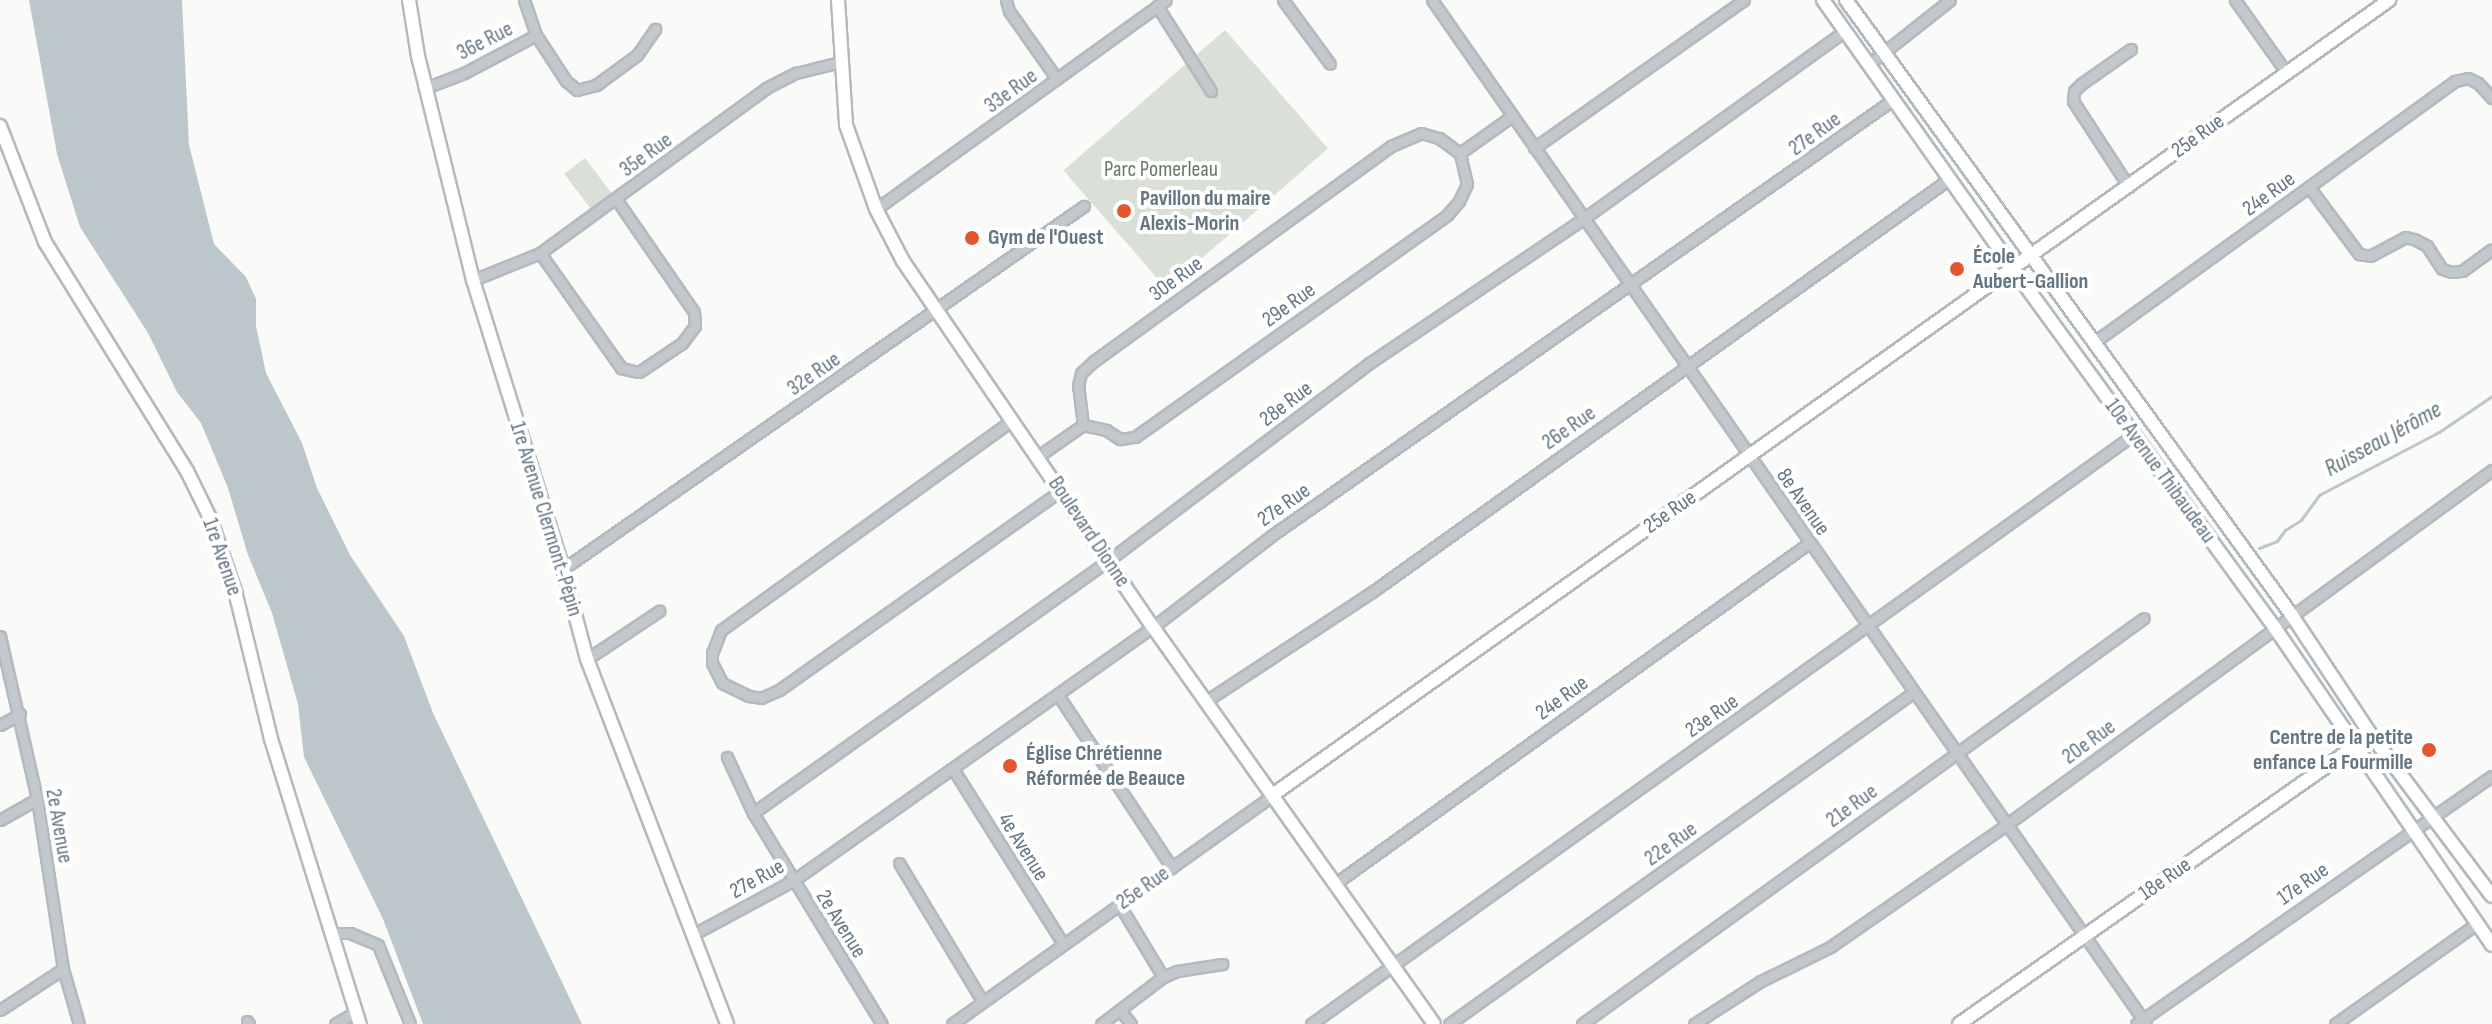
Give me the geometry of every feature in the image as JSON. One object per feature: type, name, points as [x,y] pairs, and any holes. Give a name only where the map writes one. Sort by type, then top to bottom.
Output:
[{"type":"street","name":"1re Avenue Clermont-Pépin","points":[[409,0],[425,88],[473,280],[563,569],[587,659],[727,1024]]},
{"type":"street","points":[[524,0],[536,35]]},
{"type":"street","name":"Boulevard Dionne","points":[[838,0],[846,125],[876,209],[903,261],[1153,627],[1434,1024]]},
{"type":"street","points":[[1006,0],[1009,11],[1057,79]]},
{"type":"street","points":[[1283,0],[1330,64]]},
{"type":"street","name":"8e Avenue","points":[[1432,0],[2142,1022]]},
{"type":"street","points":[[1534,148],[1744,0]]},
{"type":"street","name":"10e Avenue Thibaudeau","points":[[1823,0],[2011,266],[2275,628],[2492,945]]},
{"type":"street","name":"10e Avenue Thibaudeau","points":[[1846,0],[2291,614],[2371,735],[2434,814],[2492,896]]},
{"type":"street","points":[[1869,64],[1950,0]]},
{"type":"street","points":[[2235,0],[2286,72]]},
{"type":"street","name":"25e Rue","points":[[952,1024],[2011,266],[2129,187],[2389,0]]},
{"type":"street","points":[[1161,3],[1211,91]]},
{"type":"street","name":"33e Rue","points":[[876,209],[1161,3]]},
{"type":"street","name":"36e Rue","points":[[425,88],[464,73],[536,35],[566,81],[583,90],[596,85],[637,55],[655,29]]},
{"type":"street","name":"28e Rue","points":[[753,813],[1109,560],[1371,362],[1583,219],[1845,31]]},
{"type":"street","points":[[2129,187],[2073,101],[2074,91],[2081,84],[2131,49]]},
{"type":"street","name":"35e Rue","points":[[473,280],[540,253],[766,88],[796,73],[840,62]]},
{"type":"street","name":"24e Rue","points":[[2093,343],[2442,90],[2468,78],[2478,83],[2492,98]]},
{"type":"street","name":"27e Rue","points":[[692,935],[794,880],[1153,627],[1271,536],[1631,287],[1894,99]]},
{"type":"street","points":[[1460,153],[1512,116]]},
{"type":"street","name":"1re Avenue","points":[[0,126],[45,242],[187,471],[210,518],[235,591],[271,739],[358,1018]]},
{"type":"street","name":"30e Rue","points":[[1083,425],[1078,386],[1081,373],[1094,361],[1391,146],[1421,133],[1439,138],[1460,153]]},
{"type":"street","name":"29e Rue","points":[[1083,425],[1106,430],[1120,439],[1135,437],[1434,224],[1459,201],[1467,184],[1460,153]]},
{"type":"street","name":"26e Rue","points":[[1206,701],[1372,592],[1949,179]]},
{"type":"street","points":[[2309,187],[2359,254],[2377,254],[2405,237],[2427,246],[2442,269],[2452,272],[2462,271],[2492,249]]},
{"type":"street","points":[[540,253],[616,363],[626,371],[639,372],[682,343],[693,332],[696,320],[689,304],[616,199]]},
{"type":"street","name":"32e Rue","points":[[563,569],[1084,206]]},
{"type":"street","points":[[1011,421],[721,630],[712,653],[722,683],[749,696],[770,695],[1061,490]]},
{"type":"street","points":[[1037,457],[1083,425]]},
{"type":"street","name":"23e Rue","points":[[1311,1024],[2133,435]]},
{"type":"street","name":"20e Rue","points":[[1694,1024],[1761,981],[1830,947],[2006,825],[2492,470]]},
{"type":"street","name":"24e Rue","points":[[1336,883],[1809,543]]},
{"type":"street","points":[[587,659],[659,611]]},
{"type":"street","name":"21e Rue","points":[[1582,1024],[2144,618]]},
{"type":"street","name":"2e Avenue","points":[[0,636],[37,799],[63,969],[79,1024]]},
{"type":"street","name":"22e Rue","points":[[1449,1024],[1914,692]]},
{"type":"street","points":[[1058,695],[1172,868]]},
{"type":"street","points":[[0,725],[20,714]]},
{"type":"street","name":"18e Rue","points":[[1959,1024],[2371,735]]},
{"type":"street","name":"2e Avenue","points":[[727,757],[753,813],[882,1024]]},
{"type":"street","name":"4e Avenue","points":[[953,769],[1063,944]]},
{"type":"street","name":"17e Rue","points":[[2142,1022],[2412,829],[2492,776]]},
{"type":"street","points":[[0,820],[37,799]]},
{"type":"street","points":[[899,863],[983,1002]]},
{"type":"street","points":[[1119,904],[1163,977]]},
{"type":"street","points":[[2335,1024],[2476,924]]},
{"type":"street","points":[[334,933],[350,933],[378,945],[410,1024]]},
{"type":"street","points":[[1101,1024],[1163,977],[1177,971],[1222,964]]},
{"type":"street","points":[[0,1010],[63,969]]},
{"type":"street","points":[[1120,1010],[1131,1024]]},
{"type":"street","points":[[335,1024],[358,1018]]},
{"type":"green space","name":"Parc Pomerleau","points":[[1225,30],[1328,148],[1166,289],[1063,170]]},
{"type":"green space","points":[[585,158],[616,199],[595,214],[564,174]]},
{"type":"shaded area","points":[[29,0],[182,0],[189,145],[214,244],[246,277],[256,299],[256,326],[266,373],[302,443],[317,488],[350,555],[404,636],[433,713],[582,1024],[423,1024],[383,919],[304,757],[298,704],[272,613],[248,555],[228,488],[201,423],[177,392],[148,333],[80,227],[57,154]]},
{"type":"waterway","name":"Ruisseau Jérôme","points":[[2259,548],[2277,541],[2285,530],[2301,520],[2319,495],[2439,432],[2492,396]]},
{"type":"place","name":"Pavillon du maire Alexis-Morin","points":[[1124,211]]},
{"type":"place","name":"Gym de l'Ouest","points":[[972,238]]},
{"type":"place","name":"École Aubert-Gallion","points":[[1957,269]]},
{"type":"place","name":"Centre de la petite enfance La Fourmille","points":[[2429,750]]},
{"type":"place","name":"Église Chrétienne Réformée de Beauce","points":[[1010,766]]}]
